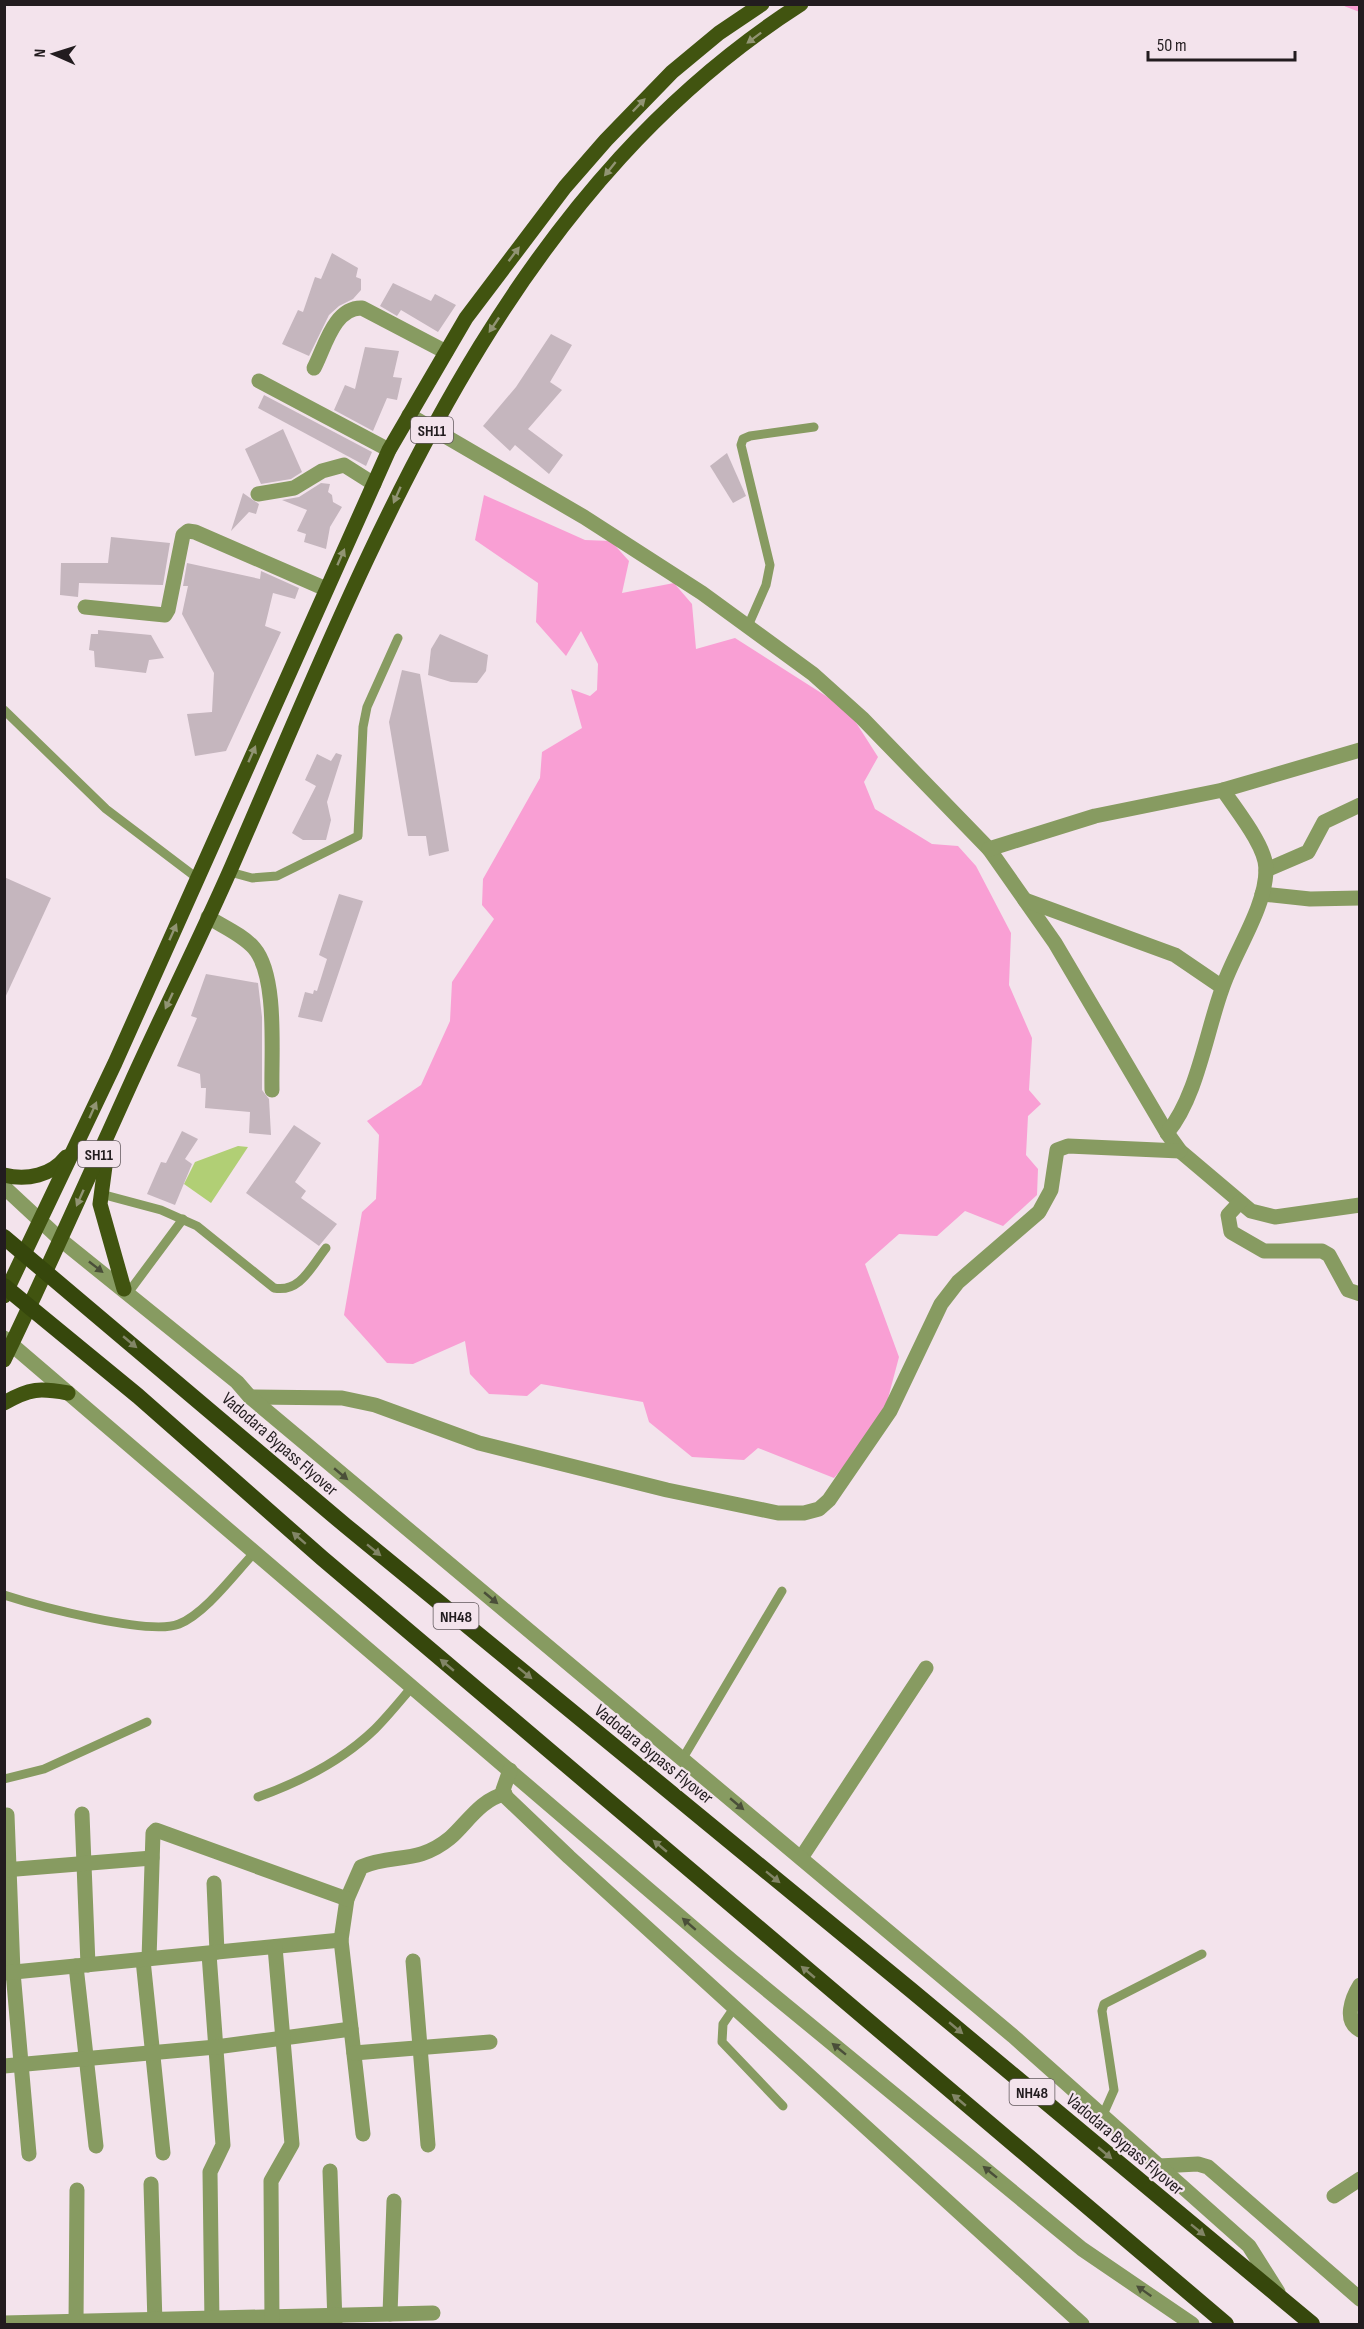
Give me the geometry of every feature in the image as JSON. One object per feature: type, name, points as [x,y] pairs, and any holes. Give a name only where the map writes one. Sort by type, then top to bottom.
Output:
[{"type":"highway","name":"Vadodara Bypass Flyover","points":[[4,1237],[346,1526],[911,1990],[1152,2194],[1281,2298]]},
{"type":"highway","name":"NH48","points":[[4,1286],[138,1396],[322,1558],[1226,2325]]},
{"type":"highway","name":"NH48","points":[[1281,2298],[1312,2325]]},
{"type":"main road","name":"SH11","points":[[4,1296],[80,1140],[389,450],[446,352],[466,318],[565,187],[606,140],[672,72],[719,33],[762,4]]},
{"type":"main road","name":"SH11","points":[[4,1360],[8,1341],[61,1240],[230,872],[341,613],[408,471],[476,351],[548,246],[620,155],[696,81],[801,4]]},
{"type":"main road","points":[[111,1128],[101,1194],[105,1228],[126,1291]]},
{"type":"main road","points":[[4,1175],[16,1178],[46,1173],[59,1165],[80,1140]]},
{"type":"main road","points":[[4,1403],[25,1391],[43,1389],[68,1393]]},
{"type":"street","points":[[314,368],[340,316],[354,308],[362,308],[446,352]]},
{"type":"street","points":[[259,381],[389,450]]},
{"type":"street","points":[[410,415],[584,517],[702,593],[813,674],[862,718],[989,849],[1055,943],[1167,1133],[1180,1151],[1240,1202],[1251,1211],[1275,1217],[1359,1205]]},
{"type":"street","points":[[258,494],[294,488],[322,471],[344,465],[374,484]]},
{"type":"street","points":[[85,607],[165,615],[168,610],[183,536],[188,531],[326,588]]},
{"type":"street","points":[[989,849],[1095,816],[1223,790],[1359,750]]},
{"type":"street","points":[[1167,1133],[1186,1103],[1222,987],[1262,894],[1266,870],[1263,854],[1223,790]]},
{"type":"street","points":[[1266,870],[1308,852],[1324,822],[1359,805]]},
{"type":"street","points":[[1262,894],[1310,899],[1359,898]]},
{"type":"street","points":[[1025,900],[1175,955],[1222,987]]},
{"type":"street","points":[[208,917],[254,947],[262,961],[269,999],[272,1090]]},
{"type":"street","points":[[250,1397],[342,1398],[375,1406],[479,1443],[667,1490],[778,1513],[804,1513],[819,1509],[829,1500],[890,1411],[941,1304],[952,1289],[1039,1212],[1048,1200],[1057,1150],[1068,1146],[1180,1151]]},
{"type":"street","points":[[4,1187],[40,1218],[61,1240],[237,1382],[250,1397],[1013,2036],[1249,2246],[1281,2298]]},
{"type":"street","points":[[1240,1202],[1228,1215],[1231,1232],[1264,1251],[1322,1251],[1329,1255],[1348,1290],[1359,1294]]},
{"type":"street","points":[[8,1341],[732,1961],[1082,2249],[1192,2325]]},
{"type":"street","points":[[801,1858],[926,1668]]},
{"type":"street","points":[[504,1794],[510,1770]]},
{"type":"street","points":[[363,2134],[341,1940],[347,1899],[361,1867],[426,1854],[449,1838],[488,1801],[504,1794]]},
{"type":"street","points":[[504,1794],[569,1857],[1082,2325]]},
{"type":"street","points":[[82,1814],[82,1966],[86,2057],[96,2146]]},
{"type":"street","points":[[7,1815],[9,1973],[21,2064],[29,2154]]},
{"type":"street","points":[[163,2153],[146,1959],[153,1833],[162,1830],[347,1899]]},
{"type":"street","points":[[6,1870],[83,1861],[152,1858]]},
{"type":"street","points":[[212,2321],[210,2172],[223,2145],[216,2047],[213,1953],[214,1883]]},
{"type":"street","points":[[9,1973],[341,1940]]},
{"type":"street","points":[[272,2321],[271,2181],[292,2144],[275,1947]]},
{"type":"street","points":[[413,1961],[428,2145]]},
{"type":"street","points":[[1359,1985],[1350,2008],[1351,2020],[1359,2030]]},
{"type":"street","points":[[4,2066],[216,2047],[351,2029]]},
{"type":"street","points":[[354,2053],[490,2042]]},
{"type":"street","points":[[1159,2166],[1198,2164],[1208,2167],[1359,2299]]},
{"type":"street","points":[[330,2171],[335,2320]]},
{"type":"street","points":[[1334,2196],[1359,2179]]},
{"type":"street","points":[[151,2184],[155,2322]]},
{"type":"street","points":[[76,2323],[77,2190]]},
{"type":"street","points":[[390,2314],[394,2201]]},
{"type":"street","points":[[4,2323],[335,2320],[390,2314],[433,2313]]},
{"type":"lane","points":[[748,626],[766,585],[770,565],[741,444],[743,439],[750,436],[814,427]]},
{"type":"lane","points":[[230,872],[252,878],[277,876],[358,836],[363,727],[367,707],[398,638]]},
{"type":"lane","points":[[4,710],[106,809],[197,878]]},
{"type":"lane","points":[[101,1194],[161,1210],[183,1219],[197,1227],[274,1288],[285,1290],[296,1286],[326,1248]]},
{"type":"lane","points":[[126,1291],[183,1219]]},
{"type":"lane","points":[[4,1595],[53,1610],[165,1626],[179,1624],[196,1614],[255,1552]]},
{"type":"lane","points":[[682,1758],[782,1591]]},
{"type":"lane","points":[[258,1797],[284,1788],[344,1753],[375,1729],[412,1687]]},
{"type":"lane","points":[[4,1779],[12,1779],[44,1769],[147,1722]]},
{"type":"lane","points":[[1102,2117],[1114,2090],[1102,2011],[1104,2004],[1202,1954]]},
{"type":"lane","points":[[734,2008],[723,2024],[722,2042],[783,2106]]},
{"type":"green space","points":[[238,1146],[248,1147],[211,1203],[184,1184],[195,1162]]},
{"type":"shaded area","points":[[484,495],[585,540],[611,541],[629,561],[622,593],[674,583],[692,604],[696,649],[735,638],[848,710],[878,757],[864,782],[875,809],[932,844],[958,846],[976,866],[1011,933],[1009,985],[1032,1038],[1029,1090],[1041,1104],[1028,1116],[1026,1155],[1038,1169],[1037,1195],[1003,1226],[965,1211],[937,1236],[899,1234],[865,1264],[899,1357],[882,1421],[834,1478],[758,1448],[744,1460],[692,1457],[649,1422],[643,1402],[541,1384],[527,1396],[489,1394],[470,1374],[465,1341],[413,1364],[387,1363],[344,1315],[362,1212],[376,1199],[379,1135],[367,1121],[421,1085],[450,1021],[452,982],[494,919],[482,905],[483,879],[540,778],[542,752],[582,728],[571,689],[590,696],[597,690],[598,664],[581,631],[566,656],[536,622],[538,583],[475,540]]},
{"type":"building","points":[[332,253],[358,268],[356,277],[361,279],[361,290],[353,299],[339,306],[329,315],[309,356],[282,344],[298,310],[303,312],[315,277],[321,279]]},
{"type":"building","points":[[393,283],[431,301],[435,294],[456,305],[438,332],[401,310],[397,316],[380,306]]},
{"type":"building","points":[[551,334],[572,345],[550,382],[562,390],[528,429],[563,455],[549,474],[515,445],[510,451],[483,426],[516,387]]},
{"type":"building","points":[[365,347],[399,351],[393,377],[402,378],[397,400],[387,398],[373,431],[334,410],[345,385],[355,389]]},
{"type":"building","points":[[264,395],[372,452],[366,466],[258,408]]},
{"type":"building","points":[[283,429],[302,472],[291,479],[261,484],[245,449]]},
{"type":"building","points":[[727,453],[746,496],[733,503],[710,466]]},
{"type":"building","points":[[321,483],[330,484],[328,492],[332,495],[333,502],[342,507],[330,527],[326,549],[304,542],[306,534],[297,531],[307,510],[282,500],[299,497]]},
{"type":"building","points":[[243,493],[259,504],[256,514],[249,512],[231,531]]},
{"type":"building","points":[[111,537],[170,543],[163,585],[79,583],[78,597],[60,595],[61,563],[108,563]]},
{"type":"building","points":[[187,563],[260,579],[261,571],[299,588],[295,599],[273,593],[265,626],[281,632],[226,751],[195,756],[187,714],[212,712],[214,673],[182,614],[188,586],[183,586]]},
{"type":"building","points":[[98,630],[151,635],[164,658],[149,660],[146,673],[95,667],[94,651],[89,650],[91,634],[98,634]]},
{"type":"building","points":[[440,634],[488,655],[486,671],[477,683],[451,682],[428,675],[431,649]]},
{"type":"building","points":[[402,670],[420,674],[449,851],[429,856],[426,836],[408,836],[389,722]]},
{"type":"building","points":[[336,753],[342,755],[327,802],[331,820],[326,840],[303,840],[292,833],[316,786],[305,780],[317,754],[331,761]]},
{"type":"building","points":[[4,877],[51,898],[4,1000]]},
{"type":"building","points":[[339,894],[363,901],[322,1022],[298,1017],[305,992],[313,994],[314,990],[317,991],[327,959],[319,955]]},
{"type":"building","points":[[206,974],[258,983],[262,1017],[262,1090],[269,1099],[271,1135],[249,1133],[250,1112],[205,1108],[206,1088],[201,1088],[200,1074],[177,1066],[197,1018],[191,1016]]},
{"type":"building","points":[[294,1125],[321,1143],[295,1182],[306,1191],[301,1198],[337,1224],[319,1246],[246,1193]]},
{"type":"building","points":[[182,1131],[198,1139],[185,1159],[192,1164],[175,1205],[147,1194],[161,1162],[166,1163]]},
{"type":"waterway","points":[[1347,4],[1360,9]]}]
